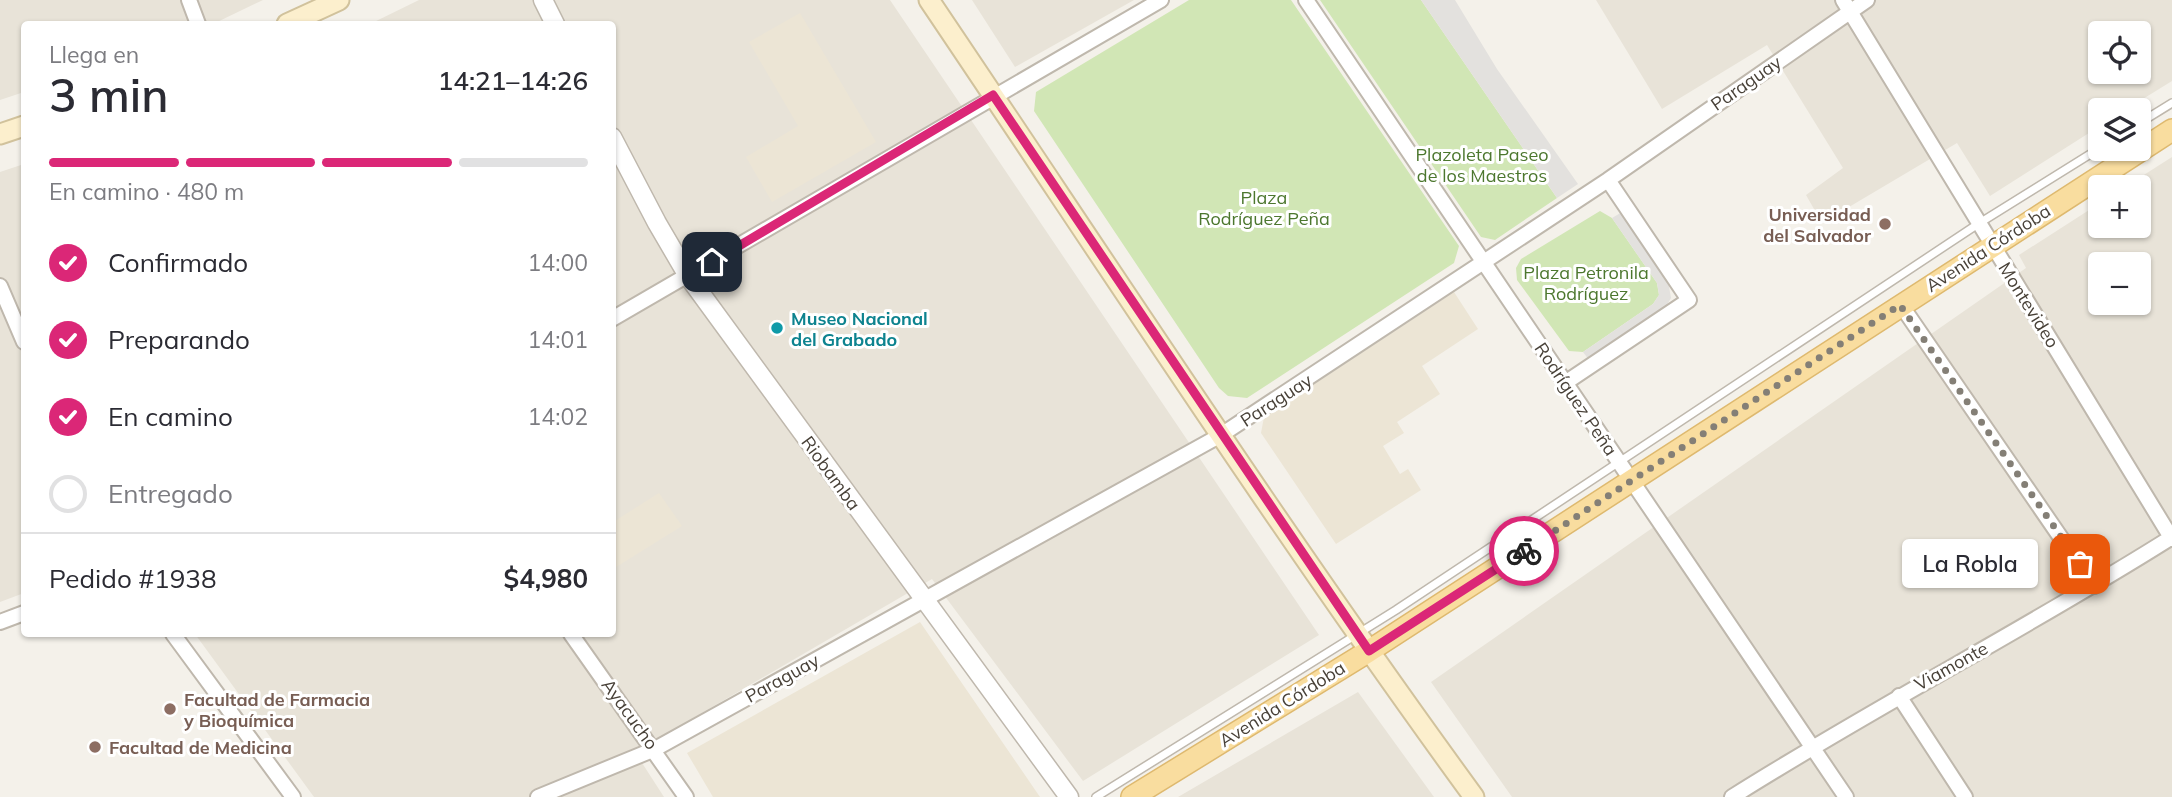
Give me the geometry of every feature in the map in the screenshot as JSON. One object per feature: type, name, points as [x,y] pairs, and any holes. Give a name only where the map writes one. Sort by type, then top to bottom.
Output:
[{"type":"main road","points":[[294,21],[339,0]]},
{"type":"main road","points":[[929,0],[1363,643],[1474,797]]},
{"type":"main road","points":[[0,134],[21,126]]},
{"type":"main road","name":"Avenida Córdoba","points":[[1132,797],[1363,643],[1631,482],[2172,130]]},
{"type":"street","points":[[189,0],[197,21]]},
{"type":"street","points":[[543,0],[554,21]]},
{"type":"street","points":[[616,317],[993,95],[1161,0]]},
{"type":"street","name":"Rodríguez Peña","points":[[1307,0],[1618,464],[1846,797]]},
{"type":"street","name":"Paraguay","points":[[538,797],[655,749],[1221,435],[1608,180],[1846,6],[1867,0]]},
{"type":"street","name":"Montevideo","points":[[1846,6],[2172,538]]},
{"type":"street","name":"Riobamba","points":[[616,145],[688,275],[922,600],[1069,797]]},
{"type":"street","points":[[1565,383],[1689,300],[1608,180]]},
{"type":"street","points":[[0,286],[21,335]]},
{"type":"street","points":[[1900,305],[2094,586]]},
{"type":"street","name":"Viamonte","points":[[1732,797],[1812,746],[2094,586],[2172,538]]},
{"type":"street","points":[[0,622],[21,614]]},
{"type":"street","points":[[175,637],[293,797]]},
{"type":"street","name":"Ayacucho","points":[[573,637],[655,749],[685,797]]},
{"type":"street","points":[[1899,696],[1965,797]]},
{"type":"lane","points":[[2151,116],[2172,103]]},
{"type":"lane","name":"Avenida Córdoba","points":[[1096,797],[1363,643],[1618,464],[1978,224],[2088,155]]},
{"type":"shaded area","points":[[0,0],[263,0],[219,21],[21,21],[21,93],[0,100]]},
{"type":"shaded area","points":[[419,0],[890,0],[1319,635],[1083,781],[932,579],[635,752],[664,797],[314,797],[197,637],[616,637],[616,21],[376,21]]},
{"type":"shaded area","points":[[972,0],[1134,0],[1015,67]]},
{"type":"shaded area","points":[[1421,0],[1455,0],[1497,69],[1578,184],[1557,198]]},
{"type":"shaded area","points":[[1596,0],[2172,0],[2172,81],[2144,98],[2088,98],[2088,134],[1990,196],[1957,143],[1822,223],[1806,195],[1843,168],[1767,45],[1662,109]]},
{"type":"shaded area","points":[[800,13],[876,142],[772,202],[746,157],[798,126],[749,42]]},
{"type":"shaded area","points":[[2172,157],[2172,797],[1512,797],[1431,682],[2026,268],[2019,255],[2088,211],[2088,238],[2151,238],[2151,175],[2144,175]]},
{"type":"shaded area","points":[[21,165],[21,594],[0,602],[0,172]]},
{"type":"shaded area","points":[[1622,212],[1668,281],[1671,298],[1665,308],[1589,360],[1583,352],[1653,304],[1659,295],[1657,283],[1612,218]]},
{"type":"shaded area","points":[[1454,292],[1478,329],[1422,366],[1440,394],[1397,422],[1404,433],[1383,446],[1400,474],[1408,469],[1421,490],[1336,544],[1261,433],[1264,417]]},
{"type":"shaded area","points":[[659,493],[682,526],[616,567],[616,520]]},
{"type":"shaded area","points":[[920,622],[1040,797],[713,797],[687,753]]},
{"type":"shaded area","points":[[1358,692],[1434,797],[1178,797]]},
{"type":"green space","name":"Plaza Rodríguez Peña","points":[[1189,0],[1291,0],[1459,246],[1454,263],[1247,398],[1228,396],[1219,388],[1034,111],[1036,92]]},
{"type":"green space","name":"Plazoleta Paseo de los Maestros","points":[[1320,0],[1421,0],[1557,198],[1495,240],[1481,237]]},
{"type":"green space","name":"Plaza Petronila Rodríguez","points":[[1600,211],[1612,218],[1657,283],[1659,295],[1653,304],[1583,352],[1569,351],[1517,280],[1516,268],[1521,259]]},
{"type":"way so far","points":[[1524,551],[1900,305],[2080,564]]},
{"type":"place","name":"Universidad del Salvador","points":[[1885,224]]},
{"type":"place","name":"Museo Nacional del Grabado","points":[[777,328]]},
{"type":"place","name":"La Robla","points":[[2080,564]]},
{"type":"place","name":"Facultad de Farmacia y Bioquímica","points":[[170,709]]},
{"type":"place","name":"Facultad de Medicina","points":[[95,747]]},
{"type":"route","points":[[712,262],[993,95],[1369,651],[1524,551]]}]
